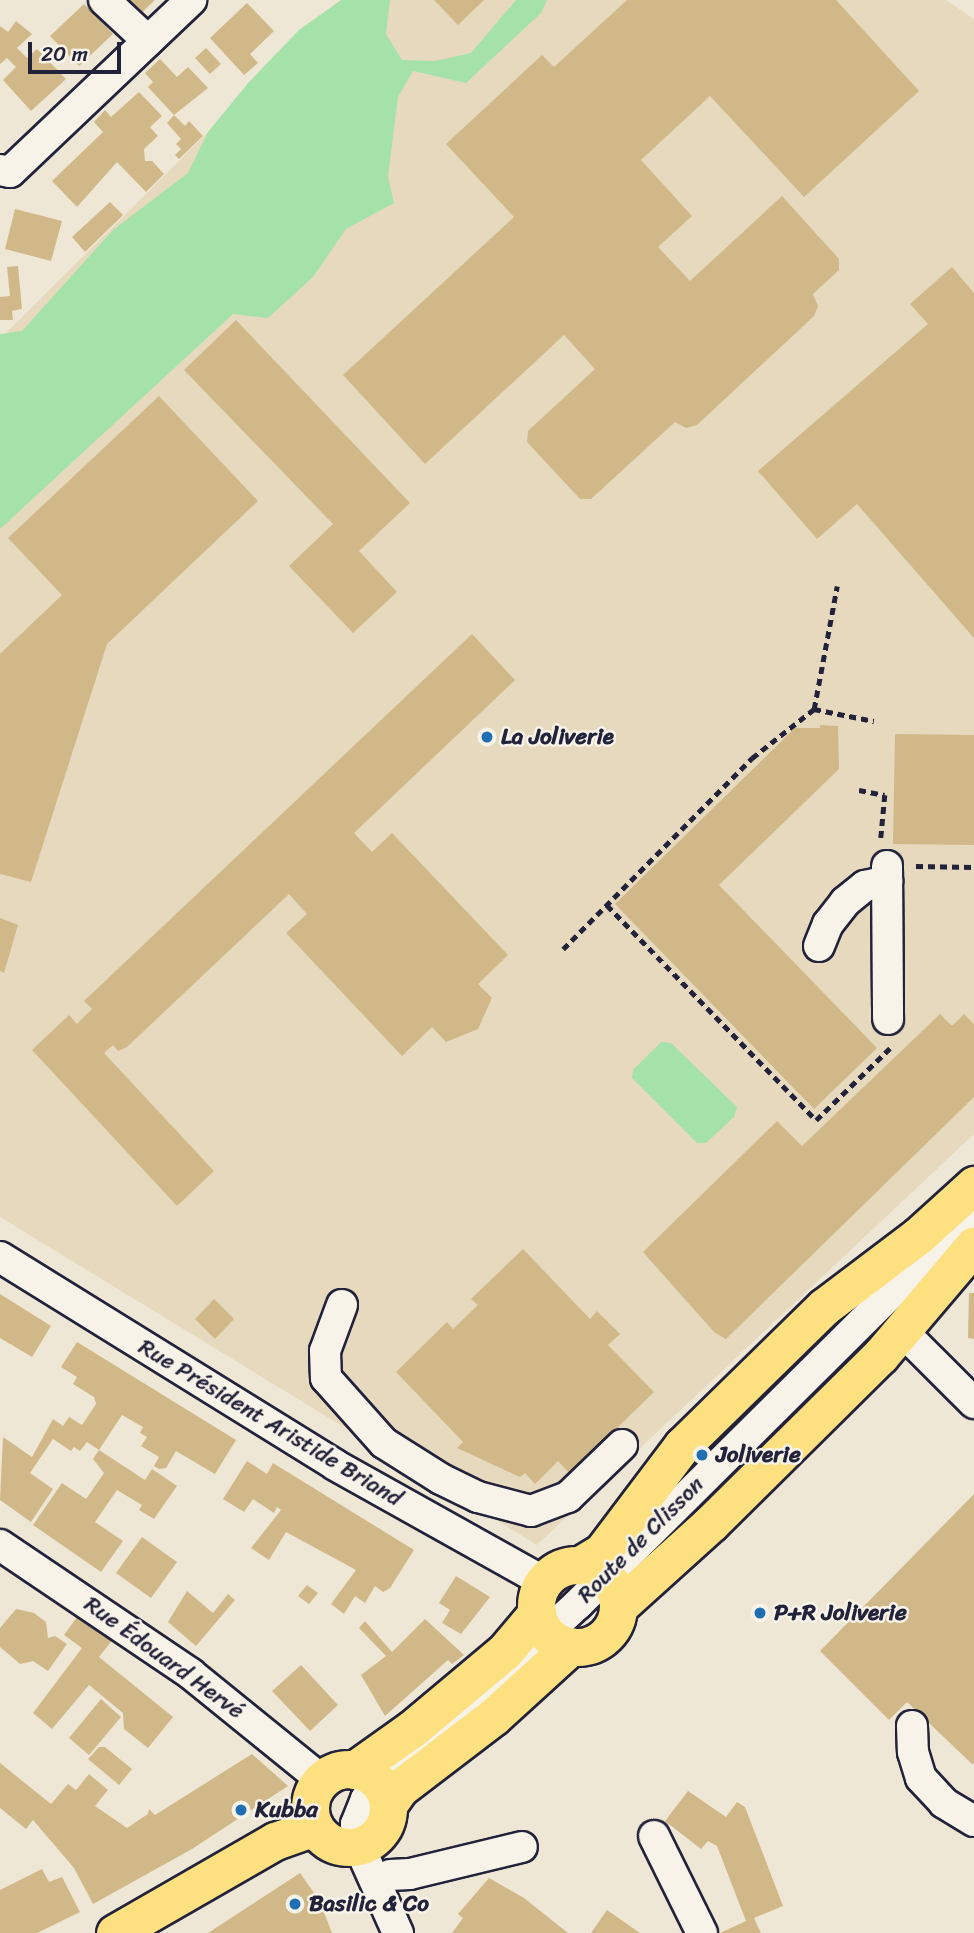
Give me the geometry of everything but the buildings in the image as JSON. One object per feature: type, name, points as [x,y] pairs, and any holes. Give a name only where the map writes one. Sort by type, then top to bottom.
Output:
[{"type":"main road","name":"Route de Clisson","points":[[592,1570],[602,1552],[682,1447],[824,1307],[918,1236],[974,1185]]},
{"type":"main road","name":"Route de Clisson","points":[[618,1607],[711,1523],[902,1331],[974,1245]]},
{"type":"main road","points":[[592,1570],[615,1589],[618,1607],[603,1637],[588,1646],[550,1619],[556,1571],[592,1570]]},
{"type":"main road","name":"Route de Clisson","points":[[354,1811],[412,1728],[505,1651],[550,1619]]},
{"type":"main road","name":"Route de Clisson","points":[[115,1933],[275,1841],[354,1811],[400,1788],[493,1717],[550,1619]]},
{"type":"street","points":[[104,0],[148,40]]},
{"type":"street","points":[[0,170],[10,172],[191,0]]},
{"type":"street","points":[[819,946],[828,923],[845,902],[865,886],[887,874],[891,1032]]},
{"type":"street","name":"Route de Clisson","points":[[550,1619],[592,1570],[974,1210]]},
{"type":"street","name":"Rue Président Aristide Briand","points":[[0,1257],[335,1465],[550,1619]]},
{"type":"street","points":[[342,1305],[325,1351],[326,1378],[384,1443],[441,1479],[478,1497],[531,1511],[568,1497],[622,1445]]},
{"type":"street","points":[[902,1331],[974,1403]]},
{"type":"street","name":"Rue Édouard Hervé","points":[[0,1545],[191,1674],[354,1811]]},
{"type":"street","points":[[912,1726],[913,1752],[921,1778],[944,1803],[974,1821]]},
{"type":"street","points":[[354,1811],[390,1875],[415,1933]]},
{"type":"street","points":[[354,1811],[381,1933]]},
{"type":"street","points":[[354,1811],[398,1933]]},
{"type":"street","points":[[654,1836],[702,1933]]},
{"type":"street","points":[[390,1875],[410,1874],[522,1847]]},
{"type":"path","points":[[563,949],[752,758],[814,709],[837,586]]},
{"type":"path","points":[[814,709],[874,721]]},
{"type":"path","points":[[607,905],[816,1121],[891,1032]]},
{"type":"shaded area","name":"La Joliverie","points":[[341,0],[946,0],[974,19],[974,1134],[537,1545],[0,1217],[0,339]]},
{"type":"green space","points":[[341,0],[390,0],[386,34],[402,60],[435,61],[471,53],[516,0],[547,0],[541,13],[466,83],[413,71],[398,97],[388,177],[394,203],[346,229],[313,277],[268,318],[233,314],[0,529],[0,334],[22,331],[113,230],[188,173],[208,132],[249,82],[299,30]]},
{"type":"green space","points":[[661,1042],[671,1043],[737,1107],[734,1117],[706,1143],[697,1143],[632,1078],[633,1070]]},
{"type":"place","name":"La Joliverie","points":[[487,737]]},
{"type":"place","name":"Joliverie","points":[[702,1455]]},
{"type":"place","name":"P+R Joliverie","points":[[760,1613]]},
{"type":"place","name":"Kubba","points":[[241,1810]]},
{"type":"place","name":"Basilic & Co","points":[[295,1904]]}]
